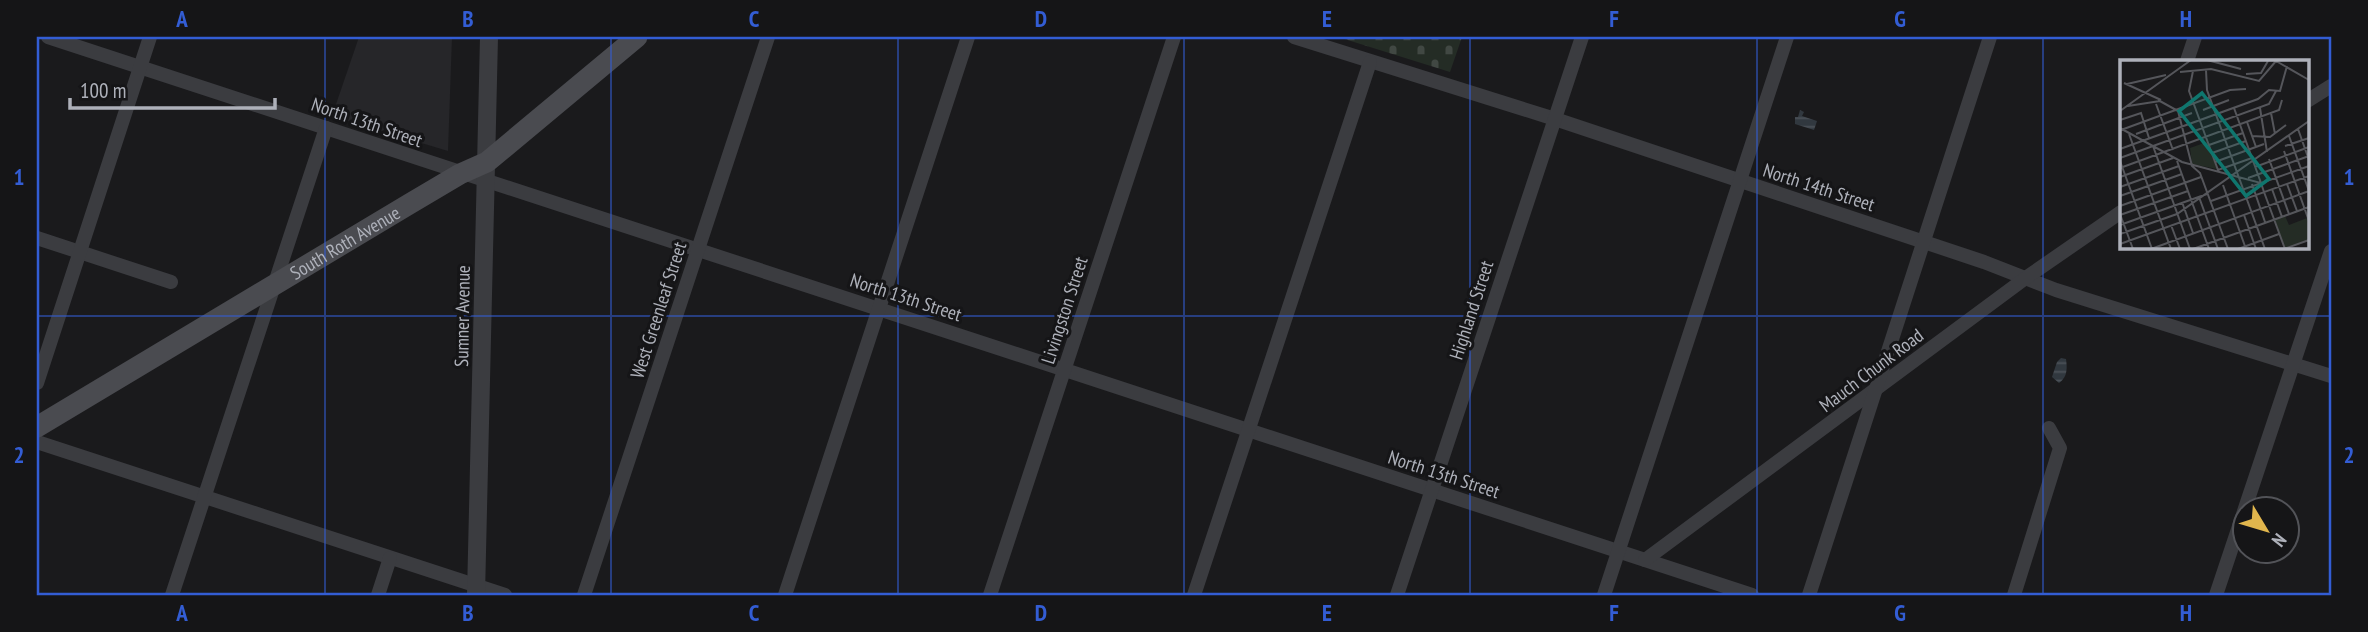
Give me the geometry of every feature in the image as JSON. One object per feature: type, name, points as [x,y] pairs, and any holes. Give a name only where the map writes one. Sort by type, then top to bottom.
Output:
[{"type":"main road","name":"South Roth Avenue","points":[[37,427],[460,174],[486,171],[637,37]]},
{"type":"street","name":"North 13th Street","points":[[48,37],[460,174]]},
{"type":"street","points":[[37,383],[149,37]]},
{"type":"street","name":"Sumner Avenue","points":[[476,590],[489,37]]},
{"type":"street","name":"West Greenleaf Street","points":[[584,595],[768,37]]},
{"type":"street","points":[[785,595],[968,37]]},
{"type":"street","name":"Livingston Street","points":[[990,595],[1174,37]]},
{"type":"street","name":"North 14th Street","points":[[1294,37],[1923,242],[2056,290],[2331,376]]},
{"type":"street","name":"Highland Street","points":[[1397,595],[1582,37]]},
{"type":"street","points":[[1604,595],[1787,37]]},
{"type":"street","points":[[1808,595],[1990,37]]},
{"type":"street","points":[[2187,60],[2195,37]]},
{"type":"street","points":[[1194,595],[1370,62]]},
{"type":"street","points":[[2308,100],[2331,86]]},
{"type":"street","points":[[172,595],[326,128]]},
{"type":"street","name":"North 13th Street","points":[[486,171],[698,250],[1752,595]]},
{"type":"street","name":"Mauch Chunk Road","points":[[1645,559],[2120,213]]},
{"type":"street","points":[[37,238],[171,282]]},
{"type":"street","points":[[2216,595],[2331,251]]},
{"type":"street","points":[[2014,595],[2060,448],[2049,428]]},
{"type":"street","points":[[37,442],[390,558],[476,590],[505,595]]},
{"type":"street","points":[[378,595],[390,558]]},
{"type":"shaded area","points":[[359,37],[452,37],[448,151],[332,116]]},
{"type":"shaded area","points":[[1800,110],[1804,112],[1802,116],[1817,121],[1814,130],[1795,124],[1795,117],[1798,117]]},
{"type":"shaded area","points":[[2061,358],[2066,359],[2067,369],[2059,383],[2052,377]]},
{"type":"green space","points":[[1338,37],[1462,37],[1450,72]]}]
